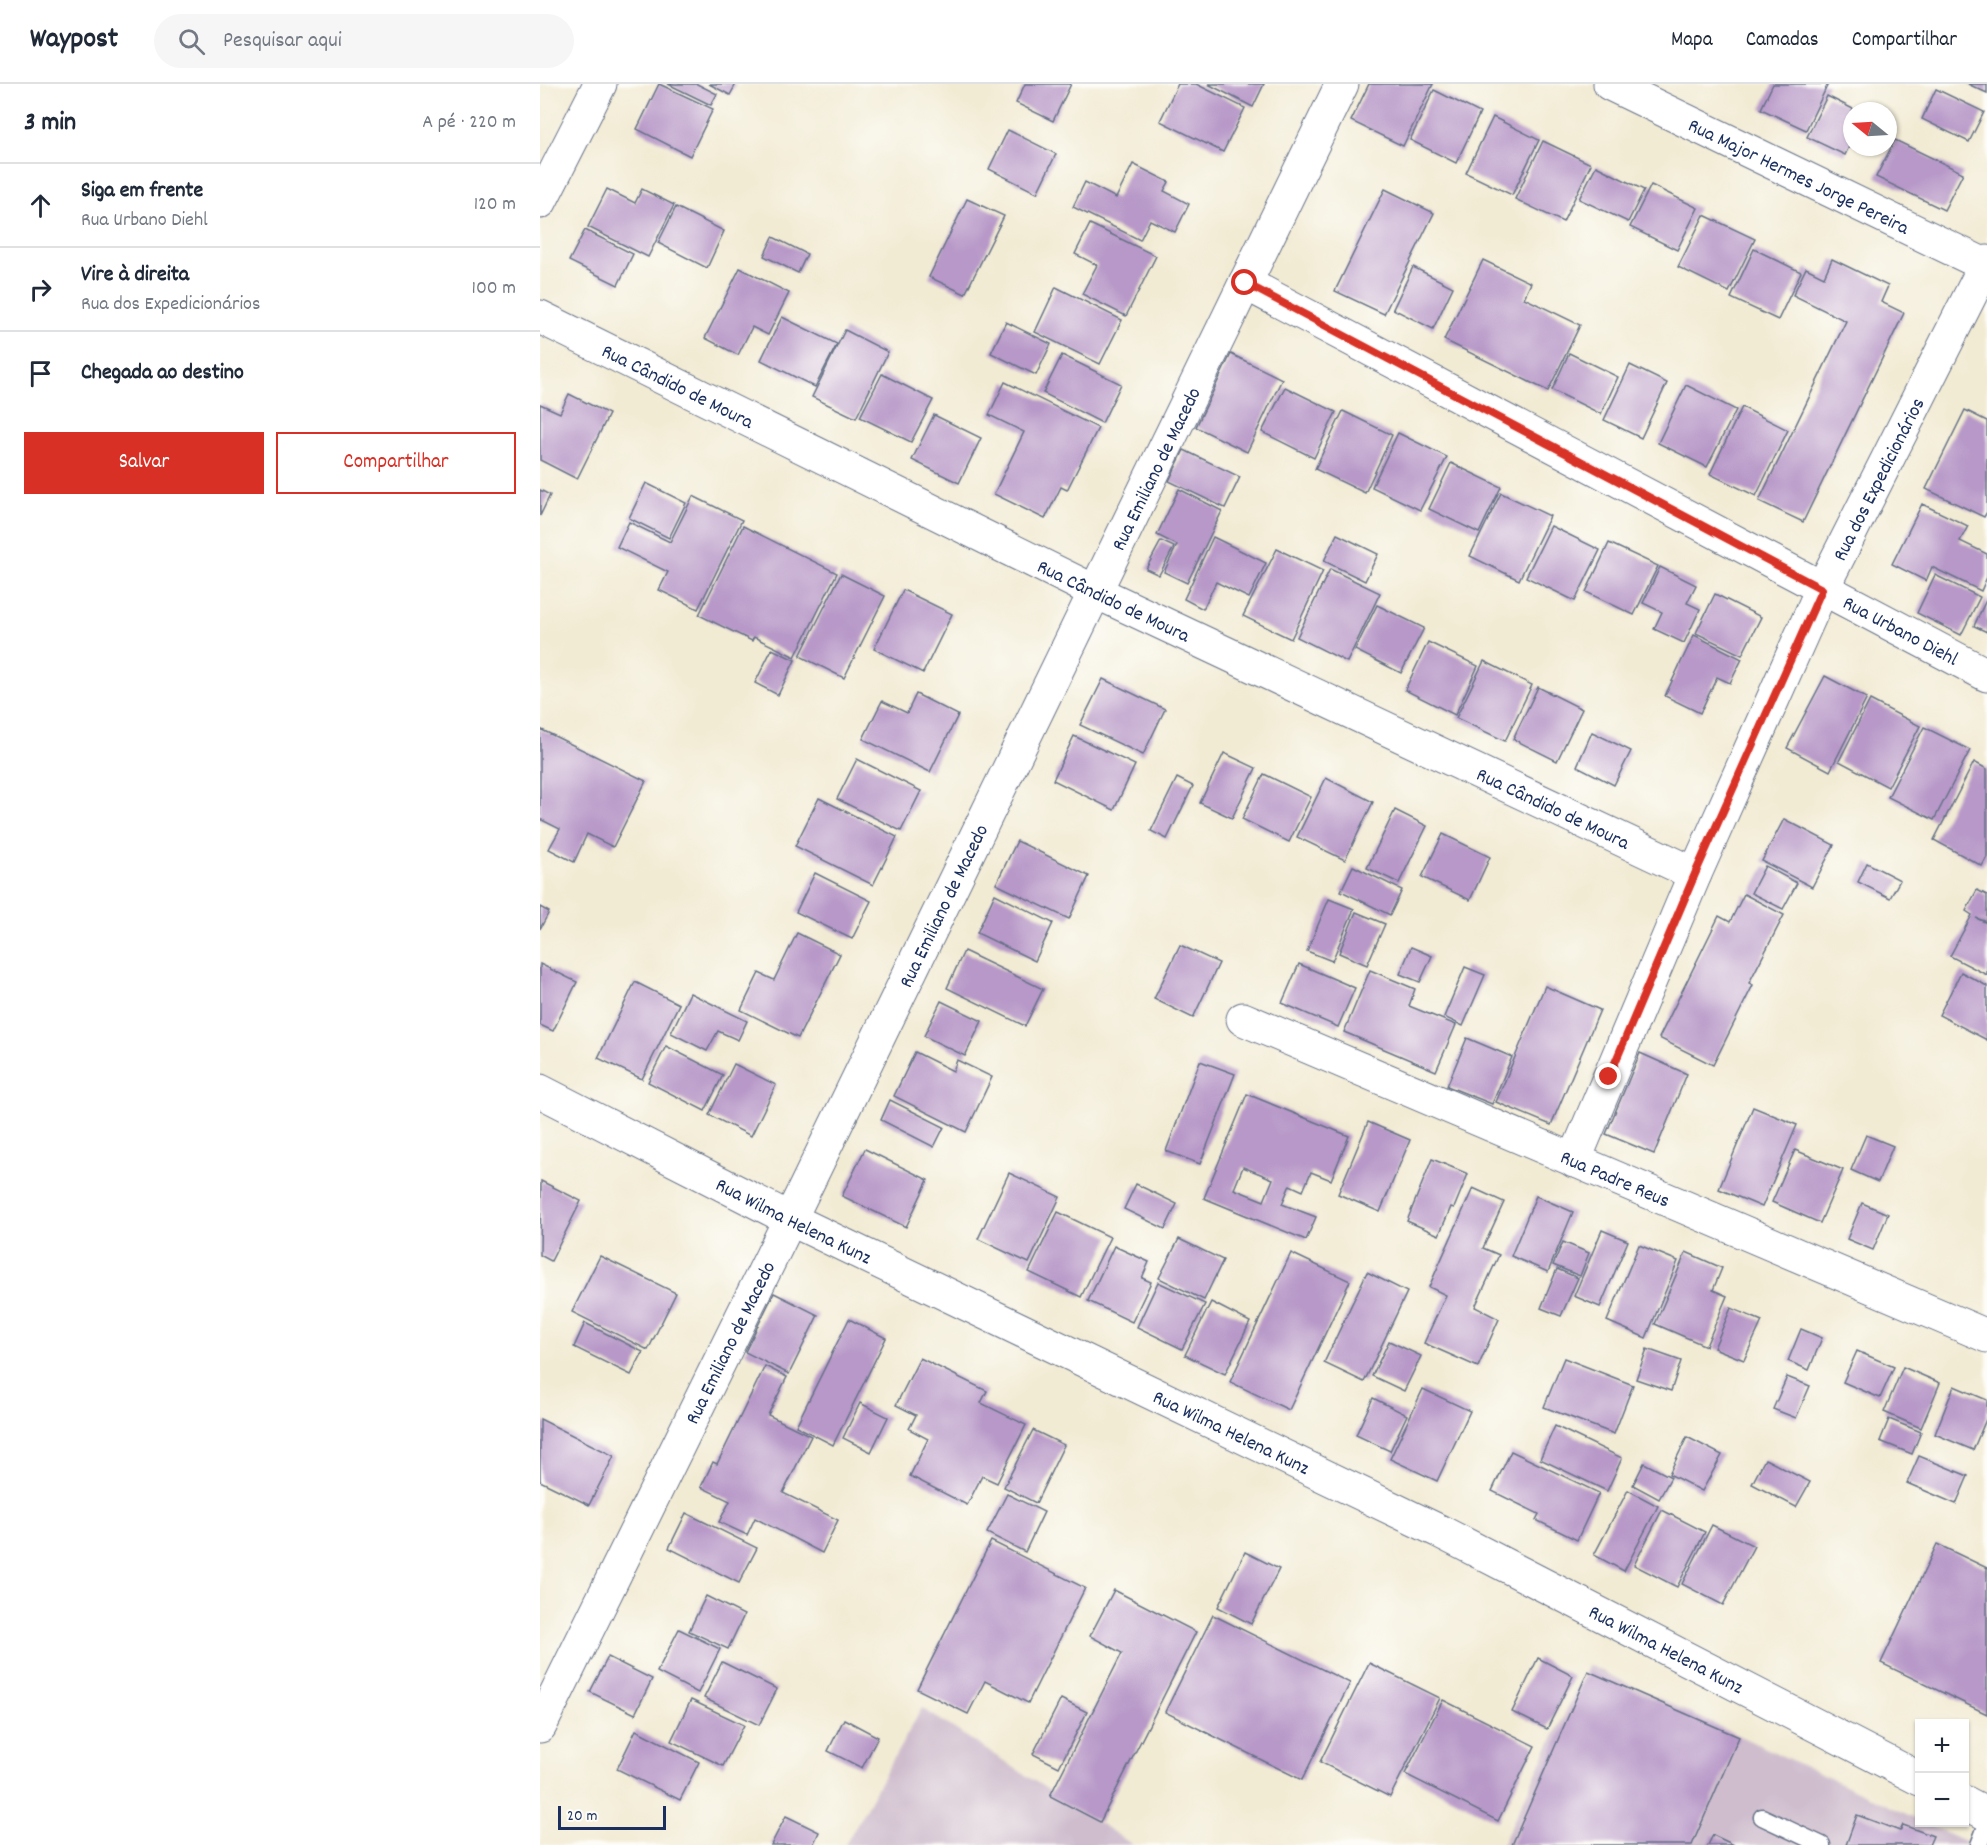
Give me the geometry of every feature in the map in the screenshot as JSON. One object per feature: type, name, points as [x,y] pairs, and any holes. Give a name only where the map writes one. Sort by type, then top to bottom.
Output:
[{"type":"street","points":[[540,202],[600,84]]},
{"type":"street","name":"Rua Emiliano de Macedo","points":[[540,1726],[790,1219],[1342,84]]},
{"type":"street","name":"Rua Major Hermes Jorge Pereira","points":[[1610,84],[1986,264]]},
{"type":"street","name":"Rua dos Expedicionários","points":[[1574,1161],[1695,874],[1822,589],[1986,264]]},
{"type":"street","name":"Rua Urbano Diehl","points":[[1245,283],[1987,675]]},
{"type":"street","name":"Rua Cândido de Moura","points":[[540,317],[1094,591],[1695,874]]},
{"type":"street","name":"Rua Padre Reus","points":[[1243,1019],[1987,1336]]},
{"type":"street","name":"Rua Wilma Helena Kunz","points":[[540,1091],[790,1219],[1439,1531],[1915,1776]]},
{"type":"street","points":[[1969,1804],[1987,1814]]},
{"type":"lane","points":[[1762,1817],[1822,1845]]},
{"type":"lane","points":[[1978,1845],[1987,1824]]},
{"type":"shaded area","points":[[1588,1665],[1915,1818],[1915,1827],[1934,1827],[1973,1845],[1502,1845]]},
{"type":"shaded area","points":[[922,1708],[1133,1845],[845,1845]]},
{"type":"building","points":[[659,84],[713,109],[690,156],[637,129]]},
{"type":"building","points":[[668,84],[697,84],[717,94],[711,105]]},
{"type":"building","points":[[709,84],[736,84],[730,95]]},
{"type":"building","points":[[1025,84],[1071,84],[1053,121],[1016,103]]},
{"type":"building","points":[[1178,84],[1196,84],[1245,108],[1223,152],[1160,121]]},
{"type":"building","points":[[1208,84],[1264,84],[1253,107]]},
{"type":"building","points":[[1369,84],[1433,84],[1403,146],[1351,121]]},
{"type":"building","points":[[1773,84],[1828,84],[1806,130],[1761,109]]},
{"type":"building","points":[[1968,84],[1987,84],[1987,93]]},
{"type":"building","points":[[1936,89],[1984,112],[1969,142],[1922,119]]},
{"type":"building","points":[[1434,90],[1480,113],[1456,163],[1410,140]]},
{"type":"building","points":[[1827,96],[1843,104],[1843,154],[1807,137]]},
{"type":"building","points":[[1493,117],[1539,140],[1512,195],[1466,173]]},
{"type":"building","points":[[1008,130],[1056,154],[1037,193],[989,169]]},
{"type":"building","points":[[1543,141],[1591,164],[1563,222],[1515,199]]},
{"type":"building","points":[[1897,141],[1963,173],[1944,210],[1876,177],[1887,156],[1897,156]]},
{"type":"building","points":[[1133,164],[1169,182],[1164,191],[1189,204],[1175,232],[1150,220],[1140,240],[1073,207],[1085,182],[1116,198]]},
{"type":"building","points":[[1596,166],[1644,190],[1628,222],[1579,199]]},
{"type":"building","points":[[1651,185],[1698,208],[1677,250],[1630,227]]},
{"type":"building","points":[[607,189],[635,203],[642,189],[674,205],[648,257],[588,227]]},
{"type":"building","points":[[1385,189],[1434,213],[1384,314],[1335,291]]},
{"type":"building","points":[[967,199],[1004,216],[965,294],[929,277]]},
{"type":"building","points":[[676,207],[724,231],[707,268],[658,243]]},
{"type":"building","points":[[1704,215],[1755,239],[1729,292],[1678,267]]},
{"type":"building","points":[[1090,224],[1156,256],[1126,316],[1082,294],[1097,265],[1075,254]]},
{"type":"building","points":[[585,230],[633,254],[618,285],[569,261]]},
{"type":"building","points":[[773,237],[807,254],[798,273],[764,256]]},
{"type":"building","points":[[1754,249],[1801,272],[1778,320],[1731,298]]},
{"type":"building","points":[[1832,259],[1888,286],[1881,302],[1904,313],[1803,522],[1759,501],[1846,321],[1793,295],[1806,268],[1824,277]]},
{"type":"building","points":[[1483,260],[1531,283],[1524,298],[1580,325],[1548,391],[1444,340]]},
{"type":"building","points":[[1413,267],[1453,287],[1433,329],[1393,309]]},
{"type":"building","points":[[740,268],[789,293],[768,335],[752,327],[738,355],[705,338]]},
{"type":"building","points":[[1056,287],[1122,320],[1100,364],[1035,332]]},
{"type":"building","points":[[782,317],[837,344],[815,387],[761,360]]},
{"type":"building","points":[[1006,322],[1051,344],[1036,375],[991,353]]},
{"type":"building","points":[[845,330],[888,352],[856,418],[812,397]]},
{"type":"building","points":[[1569,353],[1618,377],[1601,414],[1552,390]]},
{"type":"building","points":[[1231,354],[1282,379],[1247,452],[1196,427]]},
{"type":"building","points":[[1062,355],[1121,384],[1102,423],[1043,393]]},
{"type":"building","points":[[1630,365],[1667,383],[1641,438],[1604,420]]},
{"type":"building","points":[[882,374],[933,400],[911,442],[860,417]]},
{"type":"building","points":[[1005,382],[1098,428],[1067,490],[1061,487],[1045,519],[994,494],[1024,432],[989,415]]},
{"type":"building","points":[[1686,385],[1736,410],[1707,467],[1658,443]]},
{"type":"building","points":[[1285,387],[1336,412],[1314,458],[1262,432]]},
{"type":"building","points":[[569,394],[609,414],[577,479],[540,460],[540,404],[560,413]]},
{"type":"building","points":[[1742,407],[1788,430],[1756,496],[1710,474]]},
{"type":"building","points":[[1965,410],[1987,421],[1987,512],[1984,517],[1926,489]]},
{"type":"building","points":[[1343,411],[1392,435],[1365,493],[1315,469]]},
{"type":"building","points":[[934,415],[981,438],[959,483],[912,460]]},
{"type":"building","points":[[1398,433],[1447,457],[1420,510],[1372,487]]},
{"type":"building","points":[[1184,450],[1240,477],[1225,508],[1169,481]]},
{"type":"building","points":[[1451,463],[1501,487],[1479,533],[1429,509]]},
{"type":"building","points":[[646,483],[686,503],[669,538],[629,518]]},
{"type":"building","points":[[1179,489],[1222,511],[1187,583],[1164,572],[1177,545],[1157,535]]},
{"type":"building","points":[[540,490],[550,495],[540,516]]},
{"type":"building","points":[[1501,493],[1550,516],[1519,580],[1470,556]]},
{"type":"building","points":[[693,496],[742,520],[698,609],[659,590],[668,572],[617,547],[629,522],[670,542]]},
{"type":"building","points":[[1922,504],[1968,526],[1960,541],[1987,554],[1987,577],[1981,591],[1932,567],[1926,581],[1892,564]]},
{"type":"building","points":[[743,526],[837,573],[795,657],[754,637],[752,641],[699,615]]},
{"type":"building","points":[[1551,526],[1600,550],[1575,601],[1526,577]]},
{"type":"building","points":[[1337,534],[1378,554],[1365,581],[1324,561]]},
{"type":"building","points":[[1213,537],[1266,563],[1249,598],[1216,582],[1203,609],[1184,599]]},
{"type":"building","points":[[1161,541],[1174,547],[1159,575],[1146,569]]},
{"type":"building","points":[[1609,543],[1658,566],[1634,615],[1586,592]]},
{"type":"building","points":[[1277,549],[1323,571],[1291,639],[1243,616]]},
{"type":"building","points":[[1660,567],[1696,585],[1687,603],[1700,609],[1684,643],[1654,629],[1662,612],[1643,603]]},
{"type":"building","points":[[1330,569],[1380,593],[1347,662],[1297,637]]},
{"type":"building","points":[[841,574],[885,596],[844,678],[800,656]]},
{"type":"building","points":[[1935,575],[1980,597],[1961,635],[1917,613]]},
{"type":"building","points":[[903,590],[952,614],[923,673],[874,649]]},
{"type":"building","points":[[1715,594],[1761,617],[1742,655],[1696,633]]},
{"type":"building","points":[[1987,598],[1987,632],[1974,626]]},
{"type":"building","points":[[1377,605],[1424,628],[1401,673],[1355,650]]},
{"type":"building","points":[[1694,635],[1742,659],[1730,683],[1717,677],[1700,713],[1665,696]]},
{"type":"building","points":[[1428,642],[1478,666],[1455,715],[1405,690]]},
{"type":"building","points":[[772,649],[795,660],[778,695],[755,683]]},
{"type":"building","points":[[1484,661],[1532,685],[1505,741],[1456,718]]},
{"type":"building","points":[[1825,676],[1867,698],[1830,771],[1787,748]]},
{"type":"building","points":[[1103,679],[1165,709],[1143,755],[1080,725]]},
{"type":"building","points":[[1538,687],[1582,709],[1557,761],[1513,739]]},
{"type":"building","points":[[916,694],[958,715],[930,772],[863,739],[882,701],[907,713]]},
{"type":"building","points":[[1870,700],[1920,726],[1888,787],[1839,761]]},
{"type":"building","points":[[1924,727],[1970,750],[1934,820],[1888,797]]},
{"type":"building","points":[[540,729],[646,781],[613,847],[587,834],[574,862],[549,849],[560,829],[540,819]]},
{"type":"building","points":[[1592,732],[1631,751],[1614,785],[1577,766]]},
{"type":"building","points":[[1074,736],[1135,765],[1114,810],[1053,780]]},
{"type":"building","points":[[1224,753],[1256,768],[1232,818],[1200,803]]},
{"type":"building","points":[[857,759],[921,791],[901,831],[837,799]]},
{"type":"building","points":[[1974,762],[1987,769],[1987,857],[1982,866],[1934,840]]},
{"type":"building","points":[[1264,774],[1311,797],[1289,842],[1242,819]]},
{"type":"building","points":[[1177,778],[1193,786],[1167,839],[1151,831]]},
{"type":"building","points":[[1326,778],[1373,802],[1345,860],[1297,837]]},
{"type":"building","points":[[819,798],[897,837],[873,885],[795,846]]},
{"type":"building","points":[[1395,810],[1427,826],[1399,883],[1367,868]]},
{"type":"building","points":[[1784,819],[1834,845],[1812,887],[1762,861]]},
{"type":"building","points":[[1443,834],[1490,857],[1470,900],[1422,877]]},
{"type":"building","points":[[1017,841],[1089,876],[1069,919],[996,884]]},
{"type":"building","points":[[1867,863],[1900,880],[1890,898],[1858,882]]},
{"type":"building","points":[[1353,866],[1402,890],[1390,915],[1341,891]]},
{"type":"building","points":[[1765,866],[1797,883],[1783,909],[1751,893]]},
{"type":"building","points":[[815,873],[871,901],[852,939],[796,912]]},
{"type":"building","points":[[1977,890],[1987,895],[1987,922],[1976,918],[1987,923],[1987,975],[1950,956],[1972,915],[1966,911]]},
{"type":"building","points":[[995,894],[1053,923],[1035,961],[977,933]]},
{"type":"building","points":[[1744,894],[1784,915],[1749,983],[1753,985],[1713,1065],[1659,1038],[1719,916],[1730,922]]},
{"type":"building","points":[[1329,899],[1354,909],[1332,961],[1307,951]]},
{"type":"building","points":[[540,907],[549,912],[540,929]]},
{"type":"building","points":[[1356,912],[1385,924],[1367,965],[1339,953]]},
{"type":"building","points":[[797,933],[840,954],[798,1038],[741,1010],[759,973],[774,980]]},
{"type":"building","points":[[1180,945],[1219,963],[1193,1018],[1154,999]]},
{"type":"building","points":[[1411,947],[1432,956],[1420,982],[1400,974]]},
{"type":"building","points":[[964,951],[1043,989],[1025,1026],[947,988]]},
{"type":"building","points":[[540,964],[577,982],[553,1031],[540,1025]]},
{"type":"building","points":[[1299,964],[1355,988],[1338,1027],[1282,1003]]},
{"type":"building","points":[[1465,967],[1485,975],[1463,1026],[1444,1017]]},
{"type":"building","points":[[1370,970],[1415,989],[1409,1006],[1456,1025],[1436,1071],[1344,1032]]},
{"type":"building","points":[[1961,972],[1987,986],[1987,1040],[1939,1015]]},
{"type":"building","points":[[635,982],[679,1004],[642,1079],[598,1058]]},
{"type":"building","points":[[1545,986],[1600,1010],[1551,1125],[1496,1102]]},
{"type":"building","points":[[690,993],[747,1021],[738,1040],[718,1031],[707,1051],[671,1033]]},
{"type":"building","points":[[941,1001],[982,1021],[965,1056],[924,1036]]},
{"type":"building","points":[[1467,1038],[1512,1057],[1492,1104],[1447,1086]]},
{"type":"building","points":[[666,1046],[723,1075],[705,1111],[648,1082]]},
{"type":"building","points":[[915,1052],[953,1071],[957,1060],[992,1077],[966,1132],[894,1096]]},
{"type":"building","points":[[1640,1053],[1687,1074],[1654,1154],[1606,1134]]},
{"type":"building","points":[[1200,1061],[1235,1074],[1200,1164],[1166,1151]]},
{"type":"building","points":[[734,1064],[776,1085],[751,1136],[709,1115]]},
{"type":"building","points":[[1247,1094],[1349,1136],[1331,1180],[1311,1172],[1303,1191],[1290,1185],[1282,1204],[1316,1217],[1306,1240],[1204,1198]],"holes":[[[1243,1167],[1273,1179],[1264,1201],[1234,1189]]]},
{"type":"building","points":[[890,1100],[944,1127],[934,1147],[881,1120]]},
{"type":"building","points":[[1753,1107],[1797,1125],[1762,1207],[1719,1189]]},
{"type":"building","points":[[1368,1122],[1410,1140],[1380,1212],[1338,1194]]},
{"type":"building","points":[[1866,1135],[1893,1146],[1878,1182],[1851,1170]]},
{"type":"building","points":[[865,1149],[928,1180],[906,1227],[842,1196]]},
{"type":"building","points":[[1795,1150],[1843,1170],[1820,1223],[1772,1202]]},
{"type":"building","points":[[1432,1159],[1468,1174],[1454,1208],[1451,1207],[1439,1235],[1407,1221]]},
{"type":"building","points":[[1009,1173],[1060,1197],[1029,1263],[978,1239]]},
{"type":"building","points":[[541,1181],[581,1201],[551,1261],[540,1255]]},
{"type":"building","points":[[1136,1184],[1177,1204],[1165,1229],[1124,1209]]},
{"type":"building","points":[[1473,1188],[1504,1202],[1483,1248],[1499,1255],[1475,1307],[1499,1319],[1478,1367],[1424,1343],[1446,1295],[1429,1287]]},
{"type":"building","points":[[1536,1196],[1573,1212],[1548,1272],[1511,1256]]},
{"type":"building","points":[[1862,1203],[1888,1214],[1873,1250],[1847,1239]]},
{"type":"building","points":[[1058,1212],[1110,1237],[1081,1297],[1029,1272]]},
{"type":"building","points":[[1602,1230],[1628,1241],[1600,1307],[1574,1296]]},
{"type":"building","points":[[1179,1239],[1223,1260],[1204,1300],[1159,1278]]},
{"type":"building","points":[[1563,1242],[1589,1253],[1580,1276],[1553,1265]]},
{"type":"building","points":[[1639,1245],[1678,1261],[1646,1338],[1607,1321]]},
{"type":"building","points":[[1114,1246],[1149,1262],[1142,1278],[1151,1282],[1132,1322],[1088,1301]]},
{"type":"building","points":[[1686,1252],[1722,1268],[1713,1290],[1727,1296],[1706,1346],[1655,1324]]},
{"type":"building","points":[[1291,1253],[1350,1281],[1289,1410],[1230,1382]]},
{"type":"building","points":[[600,1256],[676,1293],[648,1350],[572,1312]]},
{"type":"building","points":[[1557,1269],[1578,1278],[1561,1316],[1541,1308]]},
{"type":"building","points":[[1367,1272],[1407,1292],[1364,1382],[1324,1363]]},
{"type":"building","points":[[1158,1282],[1205,1304],[1182,1349],[1137,1327]]},
{"type":"building","points":[[774,1293],[818,1315],[789,1374],[745,1352]]},
{"type":"building","points":[[1211,1302],[1250,1322],[1225,1374],[1185,1355]]},
{"type":"building","points":[[1731,1308],[1762,1321],[1744,1360],[1714,1348]]},
{"type":"building","points":[[849,1319],[886,1338],[833,1445],[796,1426]]},
{"type":"building","points":[[585,1323],[643,1352],[631,1375],[574,1347]]},
{"type":"building","points":[[1801,1329],[1822,1338],[1809,1370],[1788,1361]]},
{"type":"building","points":[[1389,1341],[1421,1356],[1404,1391],[1372,1376]]},
{"type":"building","points":[[1647,1349],[1681,1361],[1671,1391],[1636,1379]]},
{"type":"building","points":[[1857,1351],[1894,1367],[1880,1398],[1843,1382]]},
{"type":"building","points":[[920,1358],[987,1391],[981,1403],[1026,1425],[997,1483],[982,1476],[967,1505],[910,1476],[928,1439],[909,1429],[916,1415],[896,1405]]},
{"type":"building","points":[[1564,1358],[1633,1385],[1614,1434],[1544,1407]]},
{"type":"building","points":[[765,1366],[787,1377],[768,1415],[811,1436],[783,1493],[838,1520],[822,1553],[755,1518],[747,1535],[719,1522],[730,1501],[701,1487],[713,1462],[717,1464]]},
{"type":"building","points":[[1903,1367],[1940,1383],[1921,1428],[1884,1412]]},
{"type":"building","points":[[1787,1377],[1810,1386],[1796,1418],[1773,1409]]},
{"type":"building","points":[[1954,1386],[1987,1400],[1987,1417],[1973,1450],[1935,1434]]},
{"type":"building","points":[[1423,1389],[1470,1411],[1437,1481],[1390,1459]]},
{"type":"building","points":[[1373,1398],[1407,1415],[1390,1451],[1356,1435]]},
{"type":"building","points":[[860,1403],[888,1417],[871,1452],[843,1438]]},
{"type":"building","points":[[540,1419],[614,1456],[589,1505],[540,1481]]},
{"type":"building","points":[[1889,1419],[1921,1432],[1912,1454],[1880,1441]]},
{"type":"building","points":[[1555,1426],[1622,1458],[1607,1491],[1540,1459]]},
{"type":"building","points":[[1033,1430],[1064,1445],[1036,1503],[1004,1487]]},
{"type":"building","points":[[1687,1437],[1722,1455],[1702,1491],[1669,1474]]},
{"type":"building","points":[[1511,1451],[1599,1493],[1577,1540],[1536,1520],[1539,1514],[1492,1491]]},
{"type":"building","points":[[1919,1456],[1968,1476],[1956,1504],[1907,1483]]},
{"type":"building","points":[[1765,1459],[1810,1482],[1796,1507],[1752,1484]]},
{"type":"building","points":[[1644,1463],[1671,1477],[1659,1499],[1633,1485]]},
{"type":"building","points":[[1628,1490],[1658,1506],[1624,1571],[1594,1555]]},
{"type":"building","points":[[1007,1494],[1044,1512],[1025,1552],[987,1533]]},
{"type":"building","points":[[1662,1510],[1705,1532],[1677,1587],[1634,1565]]},
{"type":"building","points":[[686,1513],[757,1548],[739,1583],[669,1548]]},
{"type":"building","points":[[1712,1525],[1754,1546],[1723,1605],[1682,1584]]},
{"type":"building","points":[[991,1541],[1085,1588],[1028,1703],[985,1681],[968,1714],[917,1689]]},
{"type":"building","points":[[1937,1544],[1987,1568],[1987,1714],[1881,1663]]},
{"type":"building","points":[[1245,1552],[1279,1569],[1251,1624],[1218,1607]]},
{"type":"building","points":[[1114,1590],[1196,1632],[1100,1822],[1050,1796],[1122,1653],[1090,1636]]},
{"type":"building","points":[[706,1596],[744,1615],[728,1649],[689,1631]]},
{"type":"building","points":[[1213,1615],[1350,1683],[1302,1780],[1165,1712]]},
{"type":"building","points":[[679,1629],[720,1649],[698,1693],[657,1672]]},
{"type":"building","points":[[608,1657],[652,1679],[635,1714],[590,1692]]},
{"type":"building","points":[[1538,1658],[1573,1676],[1547,1729],[1512,1712]]},
{"type":"building","points":[[722,1662],[777,1689],[759,1725],[704,1698]]},
{"type":"building","points":[[1369,1663],[1440,1698],[1390,1797],[1320,1762]]},
{"type":"building","points":[[1588,1671],[1739,1737],[1692,1845],[1512,1845]]},
{"type":"building","points":[[1061,1699],[1087,1712],[1059,1767],[1033,1754]]},
{"type":"building","points":[[691,1700],[744,1725],[723,1766],[671,1741]]},
{"type":"building","points":[[1443,1700],[1535,1746],[1498,1821],[1405,1774]]},
{"type":"building","points":[[844,1719],[878,1737],[862,1768],[828,1751]]},
{"type":"building","points":[[636,1730],[699,1762],[680,1800],[617,1769]]},
{"type":"building","points":[[1857,1815],[1900,1831],[1903,1825],[1933,1836],[1929,1845],[1846,1845]]},
{"type":"building","points":[[786,1816],[819,1832],[813,1845],[771,1845]]},
{"type":"building","points":[[1713,1835],[1734,1845],[1708,1845]]},
{"type":"route","points":[[1245,283],[1822,589],[1695,874],[1609,1077]]}]
